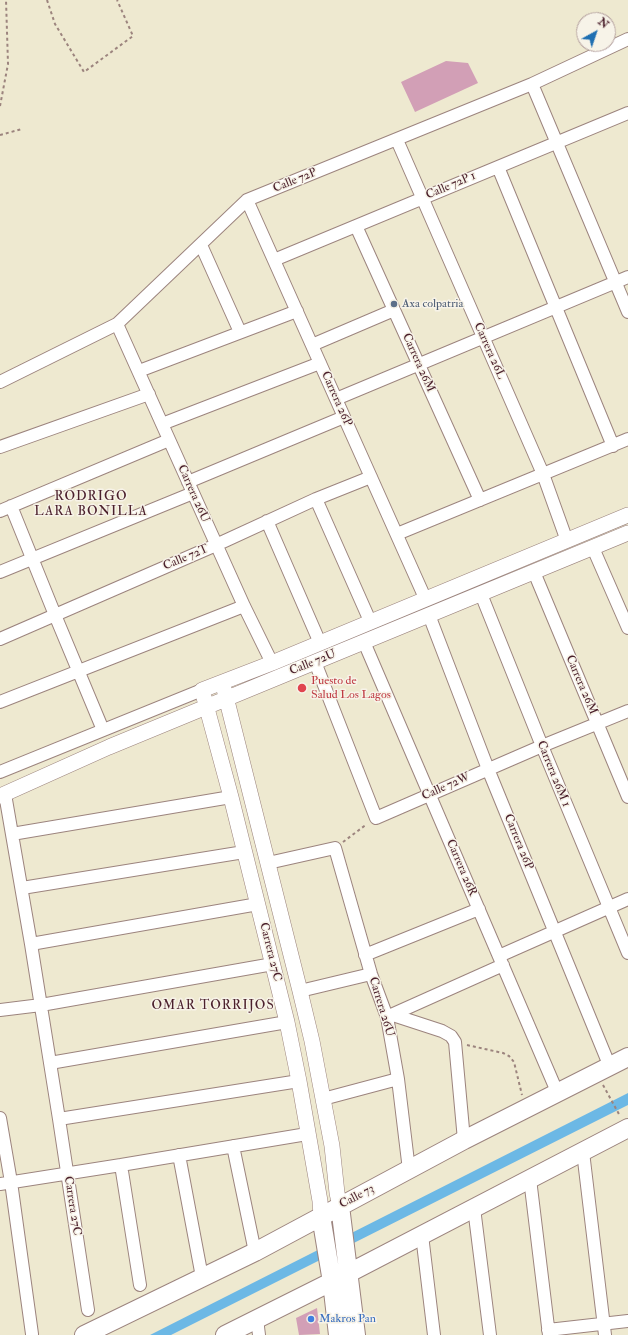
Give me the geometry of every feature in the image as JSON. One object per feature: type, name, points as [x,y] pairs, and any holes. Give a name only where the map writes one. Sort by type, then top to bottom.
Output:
[{"type":"main road","name":"Calle 73","points":[[84,1335],[255,1252],[464,1140],[628,1058]]},
{"type":"main road","points":[[225,1335],[258,1327],[332,1282],[583,1152],[626,1125]]},
{"type":"main road","points":[[340,1206],[356,1335]]},
{"type":"main road","points":[[321,1216],[332,1282],[338,1335]]},
{"type":"street","name":"Calle 72P","points":[[0,382],[117,324],[247,200],[532,84],[628,39]]},
{"type":"street","points":[[532,84],[628,312]]},
{"type":"street","name":"Calle 72P 1","points":[[274,260],[628,113]]},
{"type":"street","name":"Carrera 26L","points":[[397,140],[543,474],[567,541]]},
{"type":"street","points":[[498,167],[612,446]]},
{"type":"street","name":"Carrera 26P","points":[[247,200],[425,598]]},
{"type":"street","name":"Carrera 26M","points":[[356,226],[480,500]]},
{"type":"street","points":[[201,245],[240,332]]},
{"type":"street","points":[[336,399],[628,277]]},
{"type":"street","points":[[312,345],[394,310]]},
{"type":"street","points":[[139,371],[297,311]]},
{"type":"street","name":"Carrera 26U","points":[[117,324],[216,545],[272,663]]},
{"type":"street","points":[[162,424],[320,363]]},
{"type":"street","points":[[0,447],[148,394]]},
{"type":"street","points":[[188,482],[344,417]]},
{"type":"street","points":[[397,534],[628,439]]},
{"type":"street","points":[[103,730],[33,559],[6,509],[169,440]]},
{"type":"street","name":"Calle 72T","points":[[0,638],[216,545],[316,499],[371,477]]},
{"type":"street","points":[[0,572],[193,494]]},
{"type":"street","points":[[316,499],[370,621]]},
{"type":"street","name":"Calle 72U","points":[[0,772],[272,663],[425,598],[628,515]]},
{"type":"street","points":[[267,521],[320,642]]},
{"type":"street","name":"Calle 72U","points":[[2,795],[109,747],[207,708],[226,698],[628,534]]},
{"type":"street","points":[[593,548],[628,628]]},
{"type":"street","name":"Carrera 26M","points":[[534,572],[628,797]]},
{"type":"street","name":"Carrera 26M 1","points":[[481,594],[628,953]]},
{"type":"street","points":[[0,702],[244,606]]},
{"type":"street","name":"Carrera 26P","points":[[429,615],[488,768],[610,1067]]},
{"type":"street","name":"Carrera 26R","points":[[364,642],[558,1094]]},
{"type":"street","points":[[315,662],[376,818]]},
{"type":"street","name":"Carrera 27C","points":[[222,683],[300,991],[323,1099],[340,1206]]},
{"type":"street","name":"Carrera 27C","points":[[202,690],[231,797],[287,1022],[299,1081],[307,1134],[320,1201],[321,1216]]},
{"type":"street","name":"Calle 72W","points":[[376,818],[488,768],[628,711]]},
{"type":"street","name":"Carrera 27C","points":[[2,795],[12,834],[32,944],[88,1310]]},
{"type":"street","points":[[12,834],[231,797]]},
{"type":"street","points":[[268,862],[335,848]]},
{"type":"street","name":"Carrera 26U","points":[[335,848],[371,974],[390,1016],[409,1170]]},
{"type":"street","points":[[22,888],[244,852]]},
{"type":"street","points":[[390,1016],[554,932],[628,899]]},
{"type":"street","points":[[32,944],[258,904]]},
{"type":"street","points":[[365,955],[479,909]]},
{"type":"street","points":[[0,1010],[41,1005],[273,964]]},
{"type":"street","points":[[300,991],[371,974]]},
{"type":"street","points":[[390,1016],[442,1031],[453,1039],[464,1140]]},
{"type":"street","points":[[50,1064],[287,1022]]},
{"type":"street","points":[[323,1099],[398,1079]]},
{"type":"street","points":[[59,1118],[299,1081]]},
{"type":"street","points":[[0,1118],[6,1183],[32,1334]]},
{"type":"street","points":[[6,1183],[307,1134]]},
{"type":"street","points":[[233,1146],[255,1252]]},
{"type":"street","points":[[583,1152],[604,1330]]},
{"type":"street","points":[[179,1155],[202,1277]]},
{"type":"street","points":[[121,1165],[140,1286]]},
{"type":"street","points":[[530,1179],[548,1333],[604,1330],[628,1321]]},
{"type":"street","points":[[474,1208],[490,1335]]},
{"type":"street","points":[[422,1235],[434,1335]]},
{"type":"path","points":[[0,106],[8,64],[6,0]]},
{"type":"path","points":[[47,0],[55,24],[84,72],[133,36],[117,0]]},
{"type":"path","points":[[0,135],[22,130]]},
{"type":"path","points":[[335,848],[376,818]]},
{"type":"path","points":[[453,1039],[503,1052],[509,1056],[514,1062],[526,1110]]},
{"type":"path","points":[[604,1087],[626,1125]]},
{"type":"water","points":[[628,1093],[628,1105],[171,1335],[150,1335]]},
{"type":"building","points":[[446,61],[468,63],[478,83],[415,112],[401,82]]},
{"type":"building","points":[[317,1308],[320,1334],[299,1335],[296,1318]]},
{"type":"place","name":"Axa colpatria","points":[[394,304]]},
{"type":"place","name":"Puesto de Salud Los Lagos","points":[[302,688]]},
{"type":"place","name":"Makros Pan","points":[[311,1319]]},
{"type":"district","name":"RODRIGO LARA BONILLA","points":[[91,504]]},
{"type":"district","name":"OMAR TORRIJOS","points":[[213,1006]]}]
